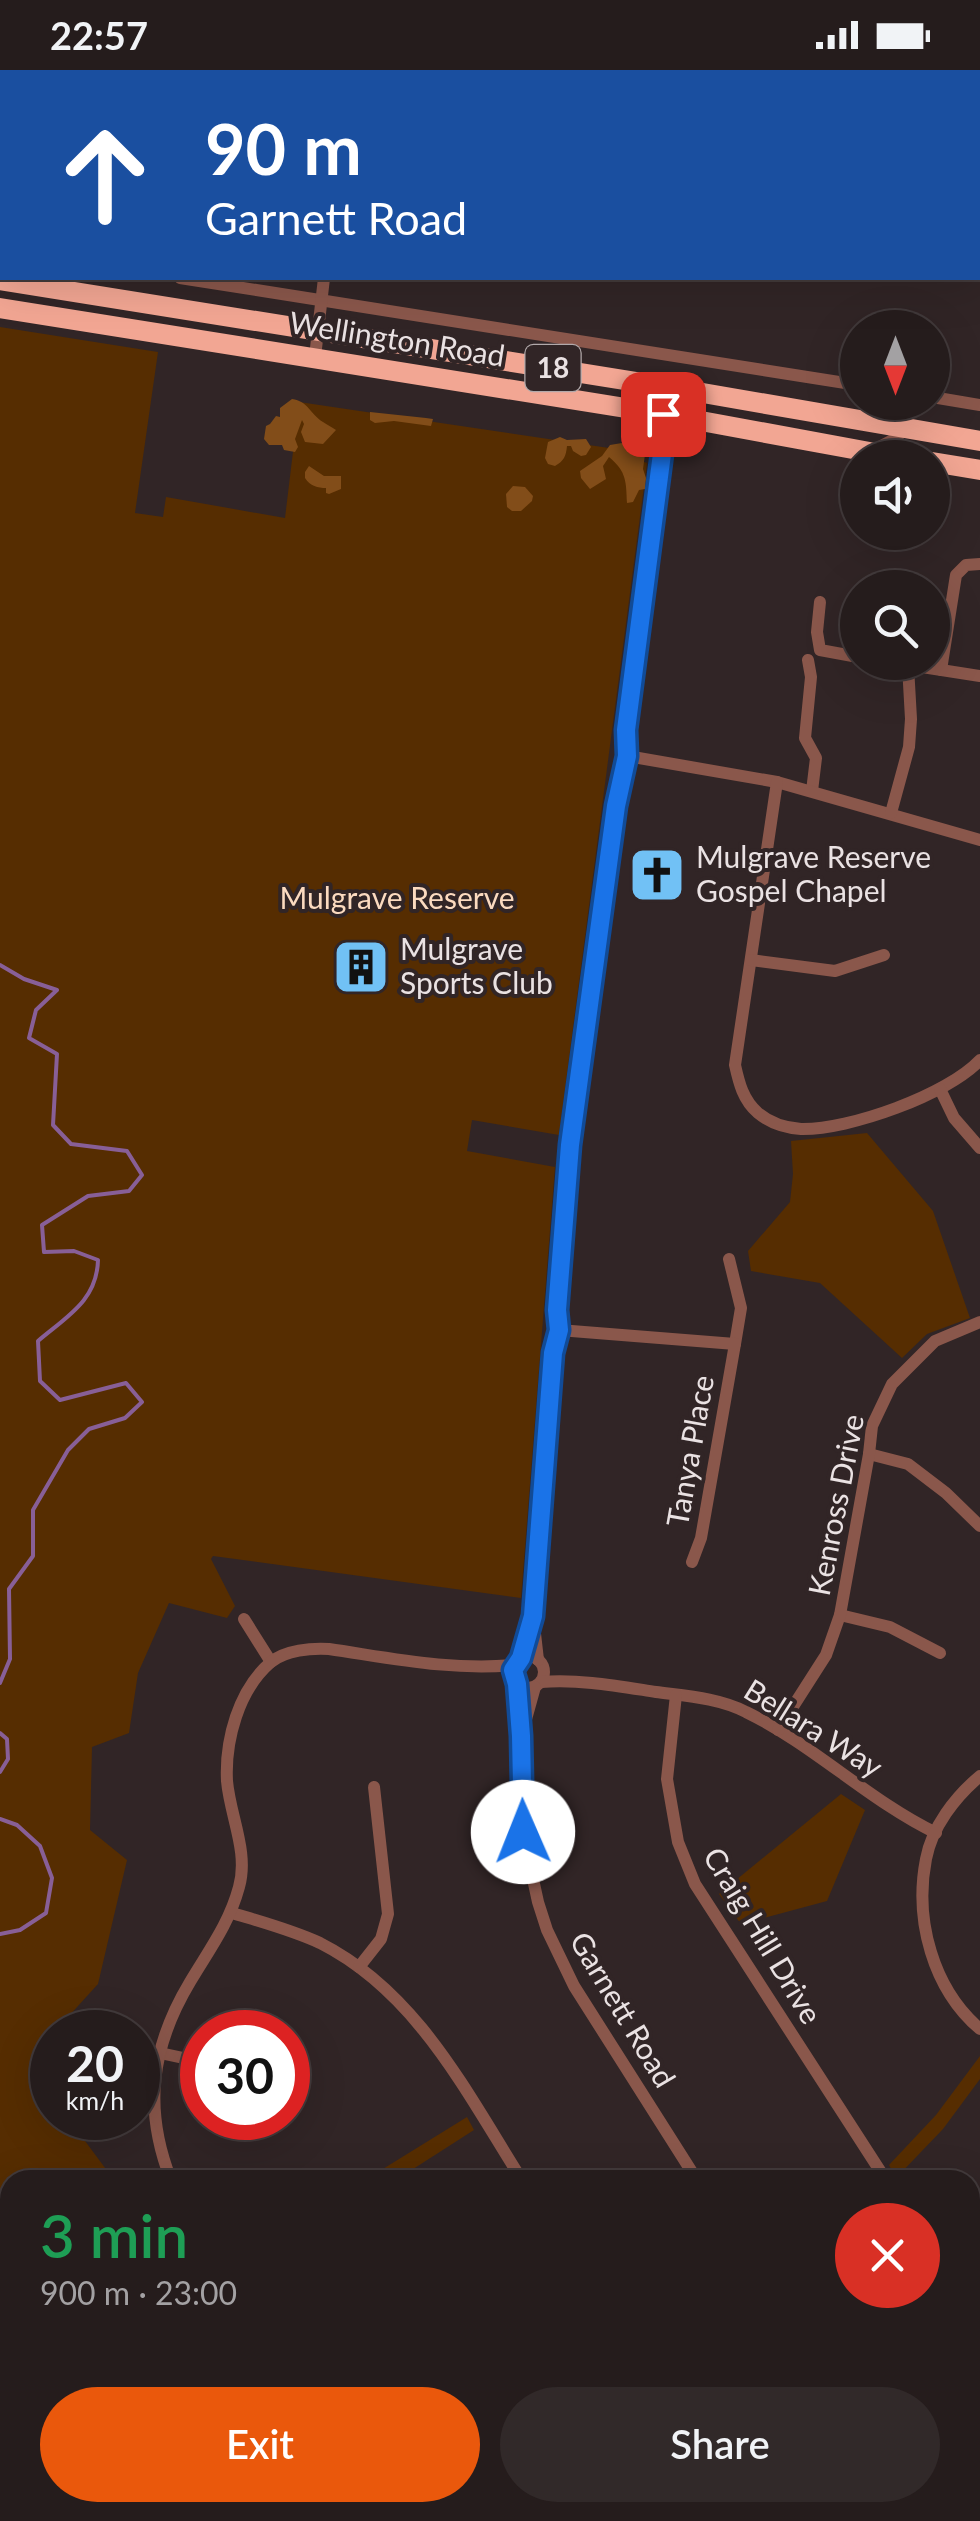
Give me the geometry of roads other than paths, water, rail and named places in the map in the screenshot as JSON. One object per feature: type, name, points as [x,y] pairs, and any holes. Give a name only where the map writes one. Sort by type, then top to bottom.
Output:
[{"type":"highway","name":"Wellington Road","points":[[0,280],[980,441]]},
{"type":"highway","name":"Wellington Road","points":[[0,308],[663,414],[840,447]]},
{"type":"highway","points":[[782,436],[788,407]]},
{"type":"highway","points":[[950,465],[980,470]]},
{"type":"street","name":"Wellington Road","points":[[193,280],[840,382]]},
{"type":"street","points":[[315,357],[324,280]]},
{"type":"street","name":"Garnett Road","points":[[521,1736],[539,1674],[533,1616],[553,1353],[559,1330],[557,1310],[570,1145],[619,786],[627,756],[626,730],[663,446],[659,435],[674,388]]},
{"type":"street","points":[[950,400],[980,405]]},
{"type":"street","points":[[894,440],[900,420]]},
{"type":"street","points":[[663,446],[704,422]]},
{"type":"street","points":[[950,615],[956,574],[966,565],[980,564]]},
{"type":"street","points":[[820,602],[820,650],[840,654]]},
{"type":"street","points":[[808,660],[811,677],[805,738],[816,758],[812,790]]},
{"type":"street","points":[[950,671],[980,676]]},
{"type":"street","points":[[890,812],[909,747],[909,680]]},
{"type":"street","points":[[627,756],[812,790],[980,840]]},
{"type":"street","points":[[776,782],[736,1065],[748,1103],[760,1115],[782,1126],[805,1129],[867,1118],[940,1088],[980,1060]]},
{"type":"street","points":[[751,960],[835,971],[884,955]]},
{"type":"street","points":[[940,1088],[954,1118],[980,1148]]},
{"type":"street","points":[[729,1260],[741,1308],[735,1344]]},
{"type":"street","name":"Kenross Drive","points":[[778,1730],[826,1655],[840,1615],[872,1426],[892,1384],[935,1341],[980,1322]]},
{"type":"street","name":"Tanya Place","points":[[559,1330],[735,1344],[702,1538],[692,1562]]},
{"type":"street","points":[[869,1454],[908,1464],[980,1526]]},
{"type":"street","points":[[840,1615],[890,1627],[940,1654]]},
{"type":"street","name":"Garnett Road","points":[[533,1616],[516,1671],[523,1832],[538,1902],[574,1986],[691,2170]]},
{"type":"street","points":[[244,1619],[271,1662]]},
{"type":"street","points":[[180,2057],[160,2053],[166,2028],[232,1913],[242,1878],[228,1784],[233,1728],[250,1686],[271,1662],[295,1652],[330,1649],[516,1671]]},
{"type":"street","points":[[529,1657],[539,1674],[526,1688],[516,1671],[529,1657]]},
{"type":"street","name":"Bellara Way","points":[[539,1674],[721,1702],[778,1730],[885,1804],[938,1829]]},
{"type":"street","name":"Craig Hill Drive","points":[[676,1695],[666,1778],[678,1842],[695,1884],[880,2170]]},
{"type":"street","points":[[980,1776],[953,1804],[938,1829],[926,1859],[924,1881],[924,1924],[929,1949],[946,1988],[980,2029]]},
{"type":"street","points":[[359,1967],[381,1939],[388,1914],[374,1787]]},
{"type":"street","points":[[232,1913],[320,1944],[359,1967],[406,2008],[424,2029],[516,2170]]},
{"type":"street","points":[[157,2140],[167,2170]]},
{"type":"waterway","points":[[0,965],[24,979],[57,990],[36,1010],[29,1038],[57,1054],[53,1125],[71,1144],[127,1151],[142,1175],[129,1191],[88,1196],[42,1225],[44,1252],[74,1251],[98,1260],[86,1297],[38,1341],[40,1381],[60,1400],[126,1383],[142,1402],[125,1418],[89,1429],[68,1450],[33,1510],[33,1556],[9,1589],[10,1659],[0,1683]]},
{"type":"waterway","points":[[0,1733],[7,1739],[8,1759],[0,1772]]},
{"type":"waterway","points":[[0,1819],[17,1825],[40,1846],[52,1878],[46,1913],[20,1930],[0,1934]]},
{"type":"place","name":"Mulgrave Reserve Gospel Chapel","points":[[657,875]]},
{"type":"place","name":"Mulgrave Sports Club","points":[[361,967]]},
{"type":"park label","name":"Mulgrave Reserve","points":[[397,899]]}]
